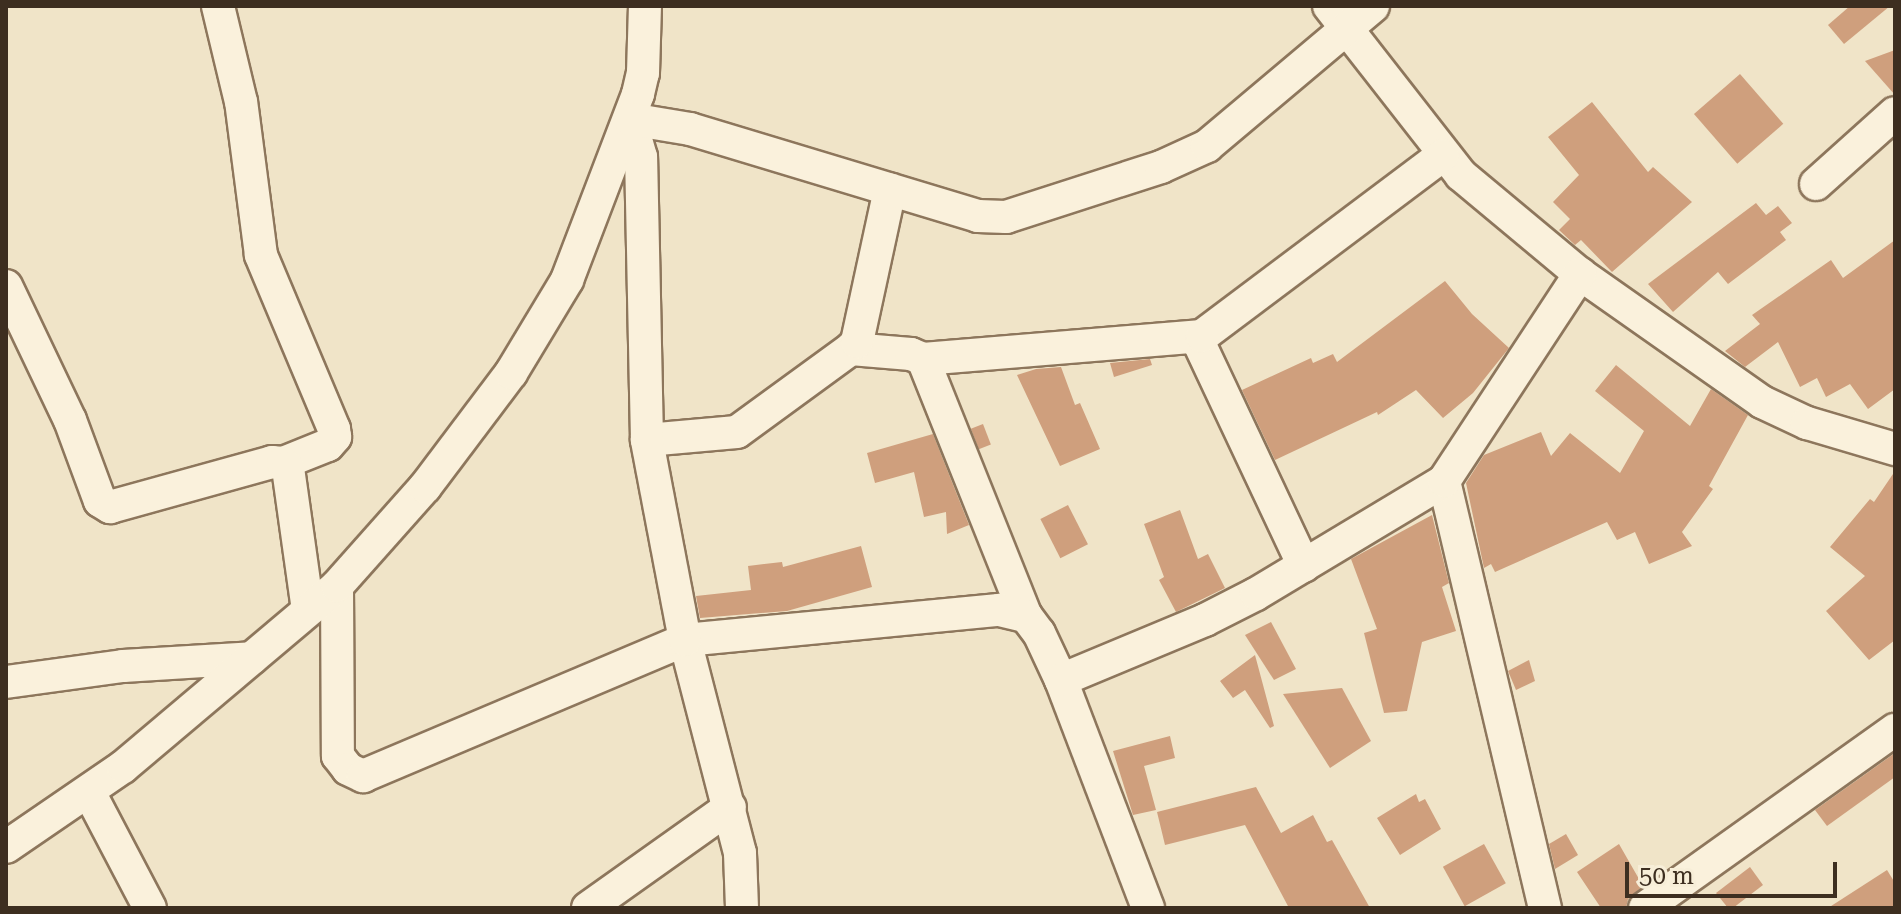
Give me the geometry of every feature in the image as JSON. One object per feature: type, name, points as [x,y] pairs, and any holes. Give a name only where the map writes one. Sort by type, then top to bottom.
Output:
[{"type":"street","points":[[6,286],[70,420],[100,501],[110,507],[272,462],[283,463],[328,445],[335,437],[261,255],[241,102],[218,6]]},
{"type":"street","points":[[6,847],[89,792],[337,586],[425,487],[511,373],[567,280],[630,119],[643,73],[645,6]]},
{"type":"street","points":[[630,119],[690,129],[978,216],[1006,217],[1161,167],[1207,146],[1338,18],[1373,6]]},
{"type":"street","points":[[1338,18],[1461,175],[1580,274],[1762,402],[1807,423],[1895,449]]},
{"type":"street","points":[[1816,184],[1895,113]]},
{"type":"street","points":[[630,119],[641,157],[647,440],[685,640],[740,853],[742,908]]},
{"type":"street","points":[[851,349],[911,354],[923,359],[1202,336],[1443,155]]},
{"type":"street","points":[[647,440],[737,432],[851,349],[857,342],[890,190]]},
{"type":"street","points":[[1061,680],[1205,620],[1304,566],[1444,481],[1580,274]]},
{"type":"street","points":[[1202,336],[1200,345],[1304,566]]},
{"type":"street","points":[[923,359],[1026,616],[1039,633],[1061,680],[1148,908]]},
{"type":"street","points":[[283,463],[288,468],[308,610]]},
{"type":"street","points":[[1444,481],[1545,908]]},
{"type":"street","points":[[337,586],[338,756],[348,769],[363,776],[685,640],[999,610],[1026,616]]},
{"type":"street","points":[[6,682],[123,666],[252,658]]},
{"type":"street","points":[[1645,908],[1895,730]]},
{"type":"street","points":[[89,792],[150,908]]},
{"type":"street","points":[[588,908],[730,807]]},
{"type":"building","points":[[1850,6],[1890,6],[1844,44],[1828,25]]},
{"type":"building","points":[[1895,50],[1895,95],[1865,61]]},
{"type":"building","points":[[1740,74],[1783,124],[1737,164],[1694,114]]},
{"type":"building","points":[[1592,102],[1648,172],[1653,167],[1692,202],[1612,272],[1581,240],[1575,245],[1559,230],[1570,219],[1553,202],[1579,175],[1548,137]]},
{"type":"building","points":[[1756,203],[1766,215],[1778,206],[1792,223],[1780,232],[1786,240],[1728,284],[1718,272],[1673,312],[1648,284]]},
{"type":"building","points":[[1895,240],[1895,389],[1868,409],[1850,384],[1826,397],[1817,378],[1800,387],[1778,342],[1745,367],[1725,351],[1760,324],[1752,315],[1831,260],[1843,278]]},
{"type":"building","points":[[1445,281],[1472,314],[1509,348],[1473,393],[1443,418],[1416,390],[1378,415],[1377,412],[1275,460],[1242,390],[1311,358],[1313,363],[1333,354],[1337,362]]},
{"type":"building","points":[[1150,359],[1152,365],[1114,377],[1110,363]]},
{"type":"building","points":[[1616,365],[1690,426],[1711,389],[1748,415],[1709,486],[1713,489],[1682,532],[1692,546],[1649,564],[1635,532],[1617,540],[1607,522],[1495,572],[1491,564],[1484,568],[1466,483],[1484,455],[1541,432],[1551,456],[1570,433],[1620,473],[1644,431],[1595,391]]},
{"type":"building","points":[[1061,367],[1075,405],[1080,403],[1100,449],[1060,466],[1017,375],[1036,369]]},
{"type":"building","points":[[983,424],[991,445],[979,449],[971,429]]},
{"type":"building","points":[[933,434],[969,525],[947,534],[946,512],[924,517],[914,472],[875,483],[867,453]]},
{"type":"building","points":[[1895,471],[1895,640],[1869,660],[1826,611],[1865,576],[1830,547],[1870,499],[1874,502]]},
{"type":"building","points":[[1068,505],[1088,544],[1060,558],[1040,519]]},
{"type":"building","points":[[1180,510],[1198,559],[1208,554],[1225,588],[1176,612],[1159,580],[1164,577],[1144,524]]},
{"type":"building","points":[[1432,515],[1449,583],[1442,587],[1456,631],[1422,642],[1407,711],[1384,713],[1364,633],[1377,629],[1351,559]]},
{"type":"building","points":[[861,546],[872,587],[787,611],[700,618],[696,596],[751,590],[748,566],[782,562],[783,567]]},
{"type":"building","points":[[1271,622],[1296,669],[1274,680],[1245,635]]},
{"type":"building","points":[[1255,655],[1274,726],[1270,728],[1245,690],[1233,698],[1220,681]]},
{"type":"building","points":[[1529,660],[1535,681],[1516,690],[1508,671]]},
{"type":"building","points":[[1342,688],[1371,741],[1330,768],[1283,694]]},
{"type":"building","points":[[1170,736],[1175,758],[1144,766],[1156,810],[1133,815],[1113,751]]},
{"type":"building","points":[[1895,753],[1895,777],[1827,826],[1815,810]]},
{"type":"building","points":[[1256,787],[1281,833],[1313,815],[1327,842],[1332,840],[1370,908],[1289,908],[1245,825],[1165,845],[1157,812]]},
{"type":"building","points":[[1416,794],[1419,802],[1425,799],[1441,829],[1400,855],[1377,818]]},
{"type":"building","points":[[1566,834],[1578,855],[1555,869],[1549,844]]},
{"type":"building","points":[[1484,844],[1506,883],[1465,906],[1443,867]]},
{"type":"building","points":[[1619,844],[1643,886],[1628,899],[1626,908],[1601,908],[1577,872]]},
{"type":"building","points":[[1750,867],[1763,885],[1733,908],[1728,908],[1716,893]]},
{"type":"building","points":[[1887,870],[1895,883],[1895,908],[1828,908]]}]
